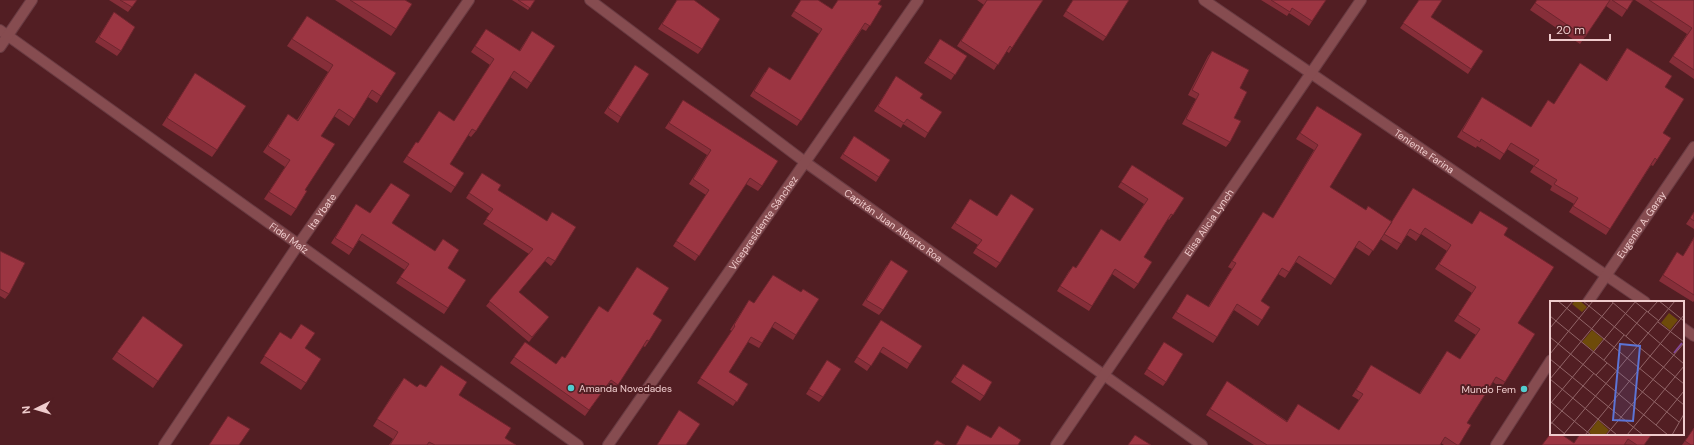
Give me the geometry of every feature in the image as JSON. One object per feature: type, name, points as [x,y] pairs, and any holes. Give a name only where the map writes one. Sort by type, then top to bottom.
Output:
[{"type":"street","points":[[0,47],[4,33],[32,0]]},
{"type":"street","name":"Ita Ybate","points":[[164,445],[298,244],[469,0]]},
{"type":"street","name":"Capitán Juan Alberto Roa","points":[[590,0],[805,162],[1202,445]]},
{"type":"street","name":"Vicepresidente Sánchez","points":[[608,445],[918,0]]},
{"type":"street","name":"Teniente Farina","points":[[1204,0],[1644,301]]},
{"type":"street","name":"Elisa Alicia Lynch","points":[[1056,445],[1361,0]]},
{"type":"street","name":"Fidel Maíz","points":[[4,33],[578,445]]},
{"type":"street","name":"Eugenio A. Garay","points":[[1589,301],[1694,147]]},
{"type":"street","points":[[1684,329],[1694,336]]},
{"type":"street","points":[[1496,445],[1550,362]]},
{"type":"building","points":[[120,0],[137,0],[132,7]]},
{"type":"building","points":[[350,0],[405,0],[412,4],[396,29]]},
{"type":"building","points":[[518,0],[535,0],[530,8]]},
{"type":"building","points":[[677,0],[694,0],[720,19],[702,49],[662,24]]},
{"type":"building","points":[[801,0],[818,0],[832,9],[838,0],[881,0],[878,4],[882,6],[870,26],[865,23],[801,121],[754,91],[769,67],[790,80],[822,29],[794,11]]},
{"type":"building","points":[[987,0],[1043,0],[1012,48],[1010,46],[998,65],[961,41]]},
{"type":"building","points":[[1073,0],[1129,0],[1106,37],[1066,11]]},
{"type":"building","points":[[1271,0],[1326,0],[1312,21],[1292,8],[1290,12]]},
{"type":"building","points":[[1419,0],[1442,0],[1431,17],[1483,51],[1471,69],[1403,23]]},
{"type":"building","points":[[1537,0],[1610,0],[1585,37],[1535,3]]},
{"type":"building","points":[[1612,0],[1633,0],[1627,10]]},
{"type":"building","points":[[1649,0],[1694,0],[1694,70],[1673,56],[1692,28]]},
{"type":"building","points":[[114,12],[135,27],[121,51],[99,37]]},
{"type":"building","points":[[307,16],[396,73],[381,96],[372,90],[354,119],[339,109],[321,136],[335,144],[305,190],[307,191],[296,209],[269,192],[290,160],[268,146],[288,114],[298,121],[333,65],[292,39]]},
{"type":"building","points":[[486,29],[520,51],[532,31],[555,46],[531,83],[514,71],[476,131],[472,129],[450,164],[464,173],[455,187],[407,156],[416,142],[418,143],[439,111],[454,121],[494,59],[475,46]]},
{"type":"building","points":[[940,39],[967,56],[955,75],[928,58]]},
{"type":"building","points":[[1627,48],[1672,76],[1665,87],[1684,99],[1663,133],[1671,138],[1657,160],[1655,158],[1610,229],[1573,206],[1578,198],[1554,184],[1557,180],[1534,166],[1539,160],[1511,143],[1504,154],[1481,139],[1480,142],[1462,131],[1482,97],[1531,127],[1548,100],[1554,104],[1580,63],[1607,81]]},
{"type":"building","points":[[1212,51],[1249,70],[1240,88],[1247,92],[1234,118],[1241,121],[1230,142],[1186,119],[1199,94],[1192,90]]},
{"type":"building","points":[[635,65],[649,74],[621,117],[608,108]]},
{"type":"building","points":[[195,73],[246,106],[217,150],[167,118]]},
{"type":"building","points":[[896,76],[923,94],[920,98],[942,112],[928,133],[907,119],[904,123],[878,106]]},
{"type":"building","points":[[683,100],[778,161],[762,186],[750,178],[699,256],[676,241],[709,190],[693,179],[711,150],[669,123]]},
{"type":"building","points":[[1317,106],[1362,134],[1330,187],[1366,210],[1368,206],[1392,222],[1373,251],[1359,241],[1335,279],[1299,256],[1289,272],[1282,268],[1261,301],[1270,307],[1262,320],[1237,304],[1217,337],[1176,312],[1187,294],[1209,307],[1236,263],[1232,261],[1263,212],[1273,218],[1318,145],[1300,133]]},
{"type":"building","points":[[854,136],[890,160],[879,177],[843,154]]},
{"type":"building","points":[[1132,165],[1184,198],[1173,215],[1171,214],[1144,257],[1152,262],[1138,284],[1115,269],[1092,306],[1060,286],[1073,266],[1076,268],[1101,229],[1120,241],[1148,199],[1121,182]]},
{"type":"building","points":[[482,173],[501,185],[498,190],[547,221],[552,212],[576,227],[555,261],[548,257],[519,292],[549,317],[532,337],[489,301],[533,249],[486,219],[493,209],[469,193]]},
{"type":"building","points":[[391,183],[410,195],[392,223],[435,251],[443,239],[459,250],[448,268],[466,280],[448,308],[400,277],[409,264],[362,234],[353,249],[335,238],[356,204],[370,213]]},
{"type":"building","points":[[1413,188],[1472,224],[1480,211],[1508,228],[1504,235],[1554,267],[1518,323],[1535,334],[1505,382],[1496,377],[1467,423],[1471,425],[1459,445],[1445,437],[1440,445],[1267,445],[1210,409],[1227,381],[1287,422],[1298,404],[1339,430],[1363,394],[1356,390],[1371,365],[1420,394],[1447,351],[1460,359],[1480,329],[1458,315],[1476,287],[1439,264],[1451,245],[1425,228],[1420,235],[1410,229],[1401,244],[1384,234]]},
{"type":"building","points":[[1011,194],[1034,209],[1000,263],[976,248],[982,240],[955,223],[970,199],[997,216]]},
{"type":"building","points":[[1694,212],[1694,221],[1690,218]]},
{"type":"building","points":[[1694,238],[1694,295],[1663,275],[1677,252],[1683,256]]},
{"type":"building","points":[[0,251],[25,263],[9,294],[0,289]]},
{"type":"building","points":[[891,260],[908,271],[883,310],[866,300]]},
{"type":"building","points":[[637,267],[669,288],[653,314],[662,320],[649,341],[647,340],[618,385],[611,380],[589,410],[514,357],[525,342],[556,364],[562,356],[565,358],[599,306],[608,312]]},
{"type":"building","points":[[773,275],[801,292],[803,289],[819,299],[796,335],[775,322],[762,343],[751,337],[729,372],[748,384],[737,402],[700,378],[735,326],[734,325],[749,300],[754,303]]},
{"type":"building","points":[[143,316],[183,345],[158,381],[117,352]]},
{"type":"building","points":[[881,320],[922,346],[910,364],[883,347],[871,366],[857,357]]},
{"type":"building","points":[[301,324],[315,333],[305,348],[321,359],[306,383],[264,356],[280,332],[291,339]]},
{"type":"building","points":[[1164,342],[1183,354],[1166,382],[1147,369]]},
{"type":"building","points":[[827,360],[841,369],[823,397],[809,389]]},
{"type":"building","points":[[963,364],[992,382],[984,396],[955,377]]},
{"type":"building","points":[[441,365],[467,382],[459,395],[511,428],[505,438],[516,445],[435,445],[429,442],[427,445],[390,445],[398,432],[377,419],[404,378],[417,387],[420,384],[426,387]]},
{"type":"building","points":[[679,410],[700,424],[686,445],[657,445]]},
{"type":"building","points":[[228,416],[250,429],[239,445],[209,445]]},
{"type":"building","points":[[967,425],[991,438],[999,426],[1021,440],[1018,445],[956,445]]},
{"type":"building","points":[[1694,428],[1694,445],[1691,445],[1685,441]]},
{"type":"building","points":[[1550,434],[1562,435],[1574,443],[1579,435],[1651,435],[1644,445],[1637,445],[1628,439],[1624,445],[1542,445]]},
{"type":"building","points":[[1135,435],[1151,445],[1128,445]]},
{"type":"building","points":[[937,440],[945,445],[933,445]]},
{"type":"place","name":"Amanda Novedades","points":[[571,388]]},
{"type":"place","name":"Mundo Fem","points":[[1524,389]]}]
